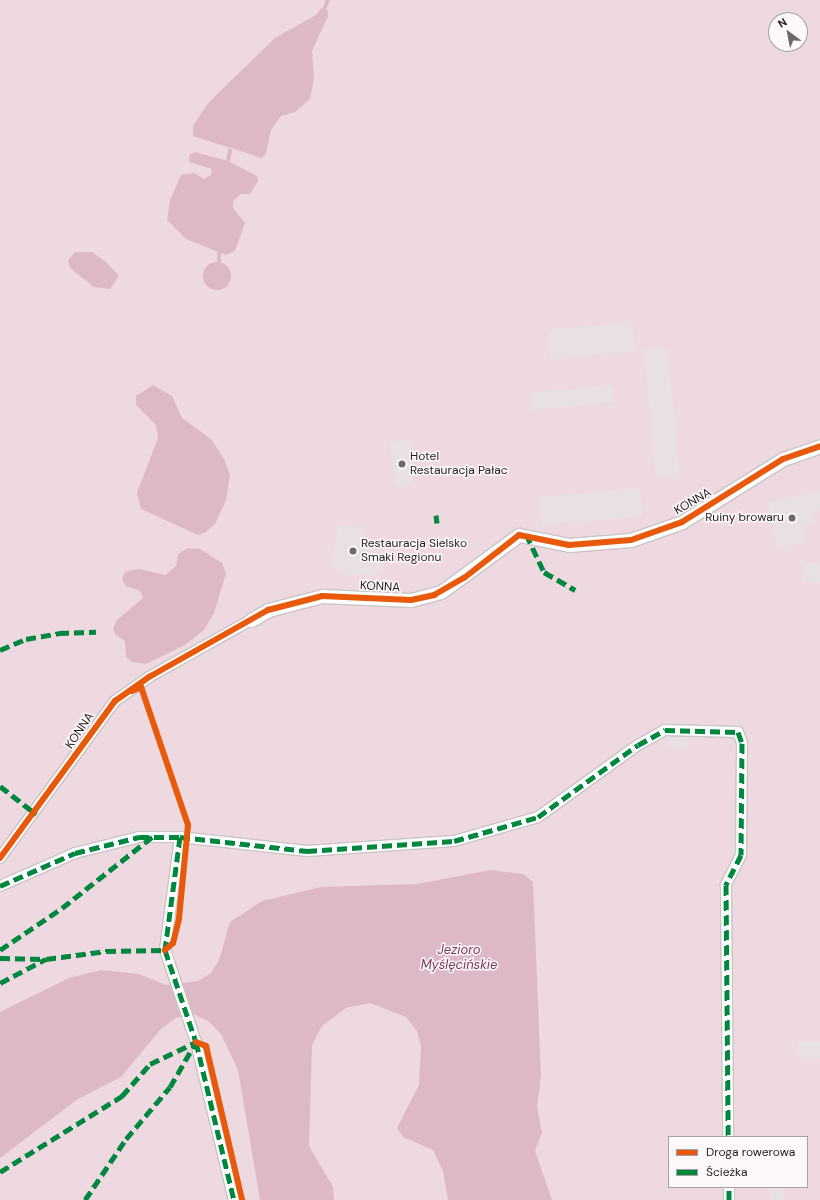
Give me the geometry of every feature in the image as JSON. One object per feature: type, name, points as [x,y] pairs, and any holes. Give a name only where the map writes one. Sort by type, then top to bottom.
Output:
[{"type":"street","name":"KONNA","points":[[0,858],[115,701],[149,677],[268,610],[322,596],[411,600],[441,592],[519,536],[569,546],[631,540],[682,522],[783,459],[820,446]]},
{"type":"street","points":[[0,886],[106,844],[139,837],[180,837],[307,851],[454,841],[538,817],[638,745],[665,730],[738,732],[742,743],[741,855],[726,885],[728,1136]]},
{"type":"street","points":[[180,837],[165,950],[190,1022],[234,1200]]},
{"type":"street","points":[[729,1188],[729,1200]]},
{"type":"shaded area","points":[[0,0],[820,0],[820,1200],[0,1200]]},
{"type":"water","points":[[321,8],[328,11],[328,16],[312,51],[314,79],[310,99],[295,112],[281,116],[271,130],[266,153],[262,158],[193,136],[193,126],[208,103],[275,38],[316,15]]},
{"type":"water","points":[[195,152],[228,161],[257,176],[258,181],[250,194],[241,194],[233,201],[233,208],[245,223],[235,251],[226,255],[186,239],[167,220],[170,200],[181,175],[194,173],[204,179],[211,175],[212,169],[189,162],[190,154]]},
{"type":"water","points":[[75,252],[92,252],[106,262],[119,276],[110,289],[94,287],[70,268],[68,260]]},
{"type":"water","points":[[217,262],[227,266],[231,276],[227,286],[217,290],[207,286],[203,276],[207,266]]},
{"type":"water","points":[[153,385],[172,396],[182,418],[211,439],[224,459],[230,475],[226,500],[215,524],[206,532],[198,535],[141,509],[137,493],[158,438],[156,425],[136,405],[136,396]]},
{"type":"water","points":[[188,548],[200,549],[222,563],[226,574],[214,613],[204,630],[185,645],[146,664],[132,662],[126,657],[125,641],[115,634],[113,628],[117,620],[143,598],[140,591],[126,586],[122,580],[125,572],[139,569],[165,575],[176,566],[178,554]]},
{"type":"water","name":"Jezioro Myślęcińskie","points":[[490,870],[523,874],[533,882],[541,1076],[537,1107],[542,1133],[535,1151],[552,1200],[448,1200],[443,1171],[433,1150],[403,1137],[397,1128],[419,1085],[421,1046],[417,1031],[406,1017],[370,1003],[346,1008],[322,1026],[312,1045],[309,1146],[333,1187],[334,1200],[260,1200],[238,1070],[221,1034],[208,1021],[193,1014],[176,1018],[161,1029],[121,1077],[78,1099],[0,1158],[0,1012],[69,978],[101,970],[139,974],[166,985],[198,981],[211,973],[219,960],[230,922],[262,901],[321,887],[417,884]]},
{"type":"building","points":[[632,322],[635,351],[550,359],[548,330]]},
{"type":"building","points":[[667,347],[680,474],[656,477],[644,349]]},
{"type":"building","points":[[613,385],[614,402],[531,410],[530,393]]},
{"type":"building","name":"Hotel Restauracja Pałac","points":[[410,440],[414,485],[395,487],[390,441]]},
{"type":"building","points":[[640,488],[642,516],[542,525],[539,497]]},
{"type":"building","name":"Ruiny browaru","points":[[820,491],[820,510],[812,512],[815,524],[801,527],[805,542],[777,548],[768,502]]},
{"type":"building","name":"Restauracja Sielsko Smaki Regionu","points":[[338,526],[363,527],[362,544],[377,545],[376,553],[384,553],[383,572],[376,571],[376,576],[340,574],[341,570],[331,569]]},
{"type":"building","points":[[803,562],[820,564],[820,583],[802,582]]},
{"type":"building","points":[[668,737],[688,737],[688,748],[668,748]]},
{"type":"building","points":[[798,1041],[820,1041],[820,1058],[798,1058]]},
{"type":"building","points":[[769,1188],[784,1188],[785,1200],[770,1200]]},
{"type":"waterway","points":[[325,8],[328,0]]},
{"type":"waterway","points":[[228,161],[230,151]]},
{"type":"waterway","points":[[219,253],[219,262]]},
{"type":"marked path","points":[[436,515],[437,523]]},
{"type":"marked path","points":[[526,534],[544,572],[575,590]]},
{"type":"marked path","points":[[0,650],[26,639],[59,633],[96,632]]},
{"type":"marked path","points":[[0,886],[75,853],[139,837],[180,837],[307,851],[454,841],[538,817],[638,745],[665,730],[738,732],[742,743],[741,855],[726,885],[728,1136]]},
{"type":"marked path","points":[[0,786],[36,814]]},
{"type":"marked path","points":[[0,950],[62,908],[152,837]]},
{"type":"marked path","points":[[180,837],[165,950],[196,1042],[234,1200]]},
{"type":"marked path","points":[[0,983],[46,959],[106,951],[165,950]]},
{"type":"marked path","points":[[0,958],[44,959]]},
{"type":"marked path","points":[[0,1172],[122,1096],[150,1064],[196,1042]]},
{"type":"marked path","points":[[85,1200],[126,1139],[170,1087],[196,1042]]},
{"type":"marked path","points":[[729,1188],[729,1200]]},
{"type":"cycle path","points":[[0,858],[115,701],[149,677],[268,610],[322,596],[411,600],[434,595],[464,578],[519,535],[569,545],[631,540],[682,522],[783,459],[820,446]]},
{"type":"cycle path","points":[[132,691],[141,687],[188,825],[179,919],[173,943],[165,950]]},
{"type":"cycle path","points":[[196,1042],[206,1046],[242,1200]]},
{"type":"place","name":"Hotel Restauracja Pałac","points":[[402,464]]},
{"type":"place","name":"Ruiny browaru","points":[[792,518]]},
{"type":"place","name":"Restauracja Sielsko Smaki Regionu","points":[[353,551]]}]
